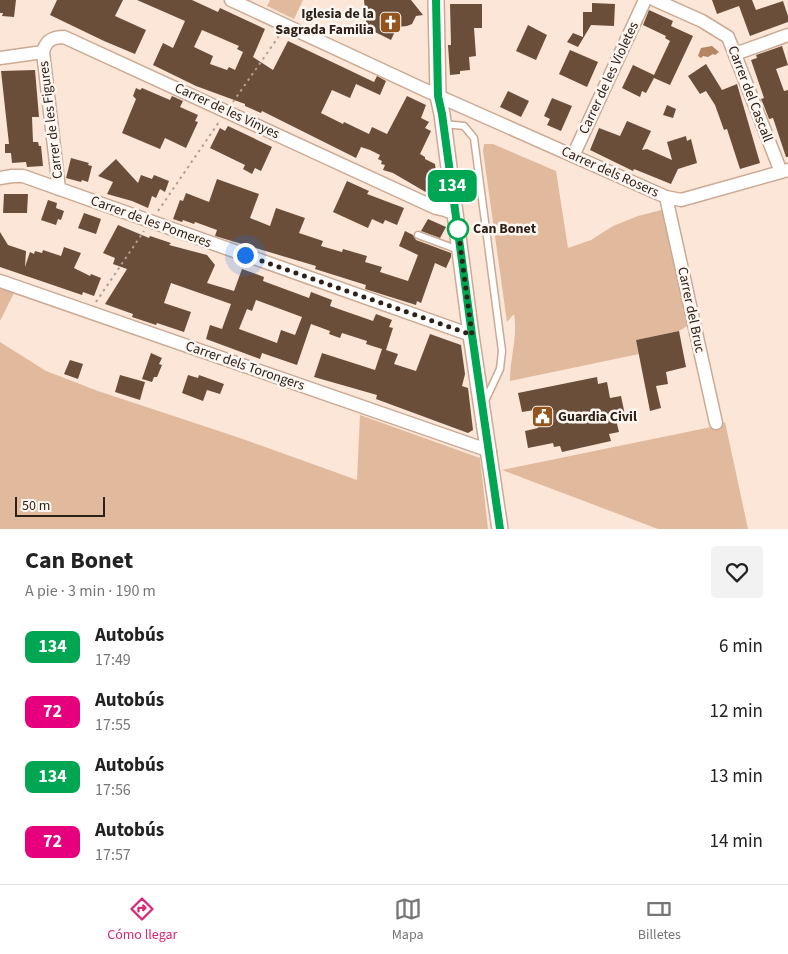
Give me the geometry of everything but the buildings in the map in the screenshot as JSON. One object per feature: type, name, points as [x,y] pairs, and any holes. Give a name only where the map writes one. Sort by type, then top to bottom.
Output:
[{"type":"street","name":"Carrer dels Rosers","points":[[231,0],[438,96],[666,198],[681,200],[784,171]]},
{"type":"street","points":[[436,0],[438,96],[444,124],[460,251],[500,529]]},
{"type":"street","name":"Carrer de les Violetes","points":[[573,156],[645,0]]},
{"type":"street","name":"Carrer del Cascall","points":[[655,0],[702,21],[728,37],[784,171]]},
{"type":"street","points":[[735,54],[788,35]]},
{"type":"street","name":"Carrer de les Vinyes","points":[[43,52],[44,46],[48,41],[56,37],[64,37],[436,208],[456,214]]},
{"type":"street","points":[[0,58],[43,52]]},
{"type":"street","name":"Carrer de les Figures","points":[[43,52],[59,189]]},
{"type":"street","name":"Carrer de les Pomeres","points":[[0,178],[23,176],[472,335]]},
{"type":"street","name":"Carrer del Bruc","points":[[666,198],[716,423]]},
{"type":"street","name":"Carrer dels Torongers","points":[[0,281],[490,451]]},
{"type":"lane","points":[[444,124],[464,126],[474,138],[502,351],[500,369],[483,406]]},
{"type":"lane","points":[[418,235],[460,251]]},
{"type":"path","points":[[89,312],[286,26]]},
{"type":"shaded area","points":[[270,0],[303,0],[294,19],[267,6]]},
{"type":"shaded area","points":[[712,46],[719,52],[708,57],[703,56],[701,58],[698,56],[701,48]]},
{"type":"shaded area","points":[[484,144],[493,144],[556,171],[568,248],[591,240],[613,226],[638,216],[673,207],[697,320],[679,331],[636,340],[639,354],[510,381],[515,323],[514,314],[507,322],[483,151]]},
{"type":"shaded area","points":[[0,289],[14,293],[0,321]]},
{"type":"shaded area","points":[[0,342],[46,371],[98,391],[237,437],[357,480],[360,415],[480,458],[488,529],[0,529]]},
{"type":"shaded area","points":[[725,422],[748,529],[658,529],[502,470],[721,425]]},
{"type":"bus line","name":"134","points":[[436,0],[438,96],[498,504],[500,529]]},
{"type":"place","name":"Iglesia de la Sagrada Familia","points":[[390,22]]},
{"type":"place","name":"Can Bonet","points":[[458,229]]},
{"type":"place","name":"Guardia Civil","points":[[542,417]]},
{"type":"route","points":[[245,255],[472,335],[458,229]]}]
